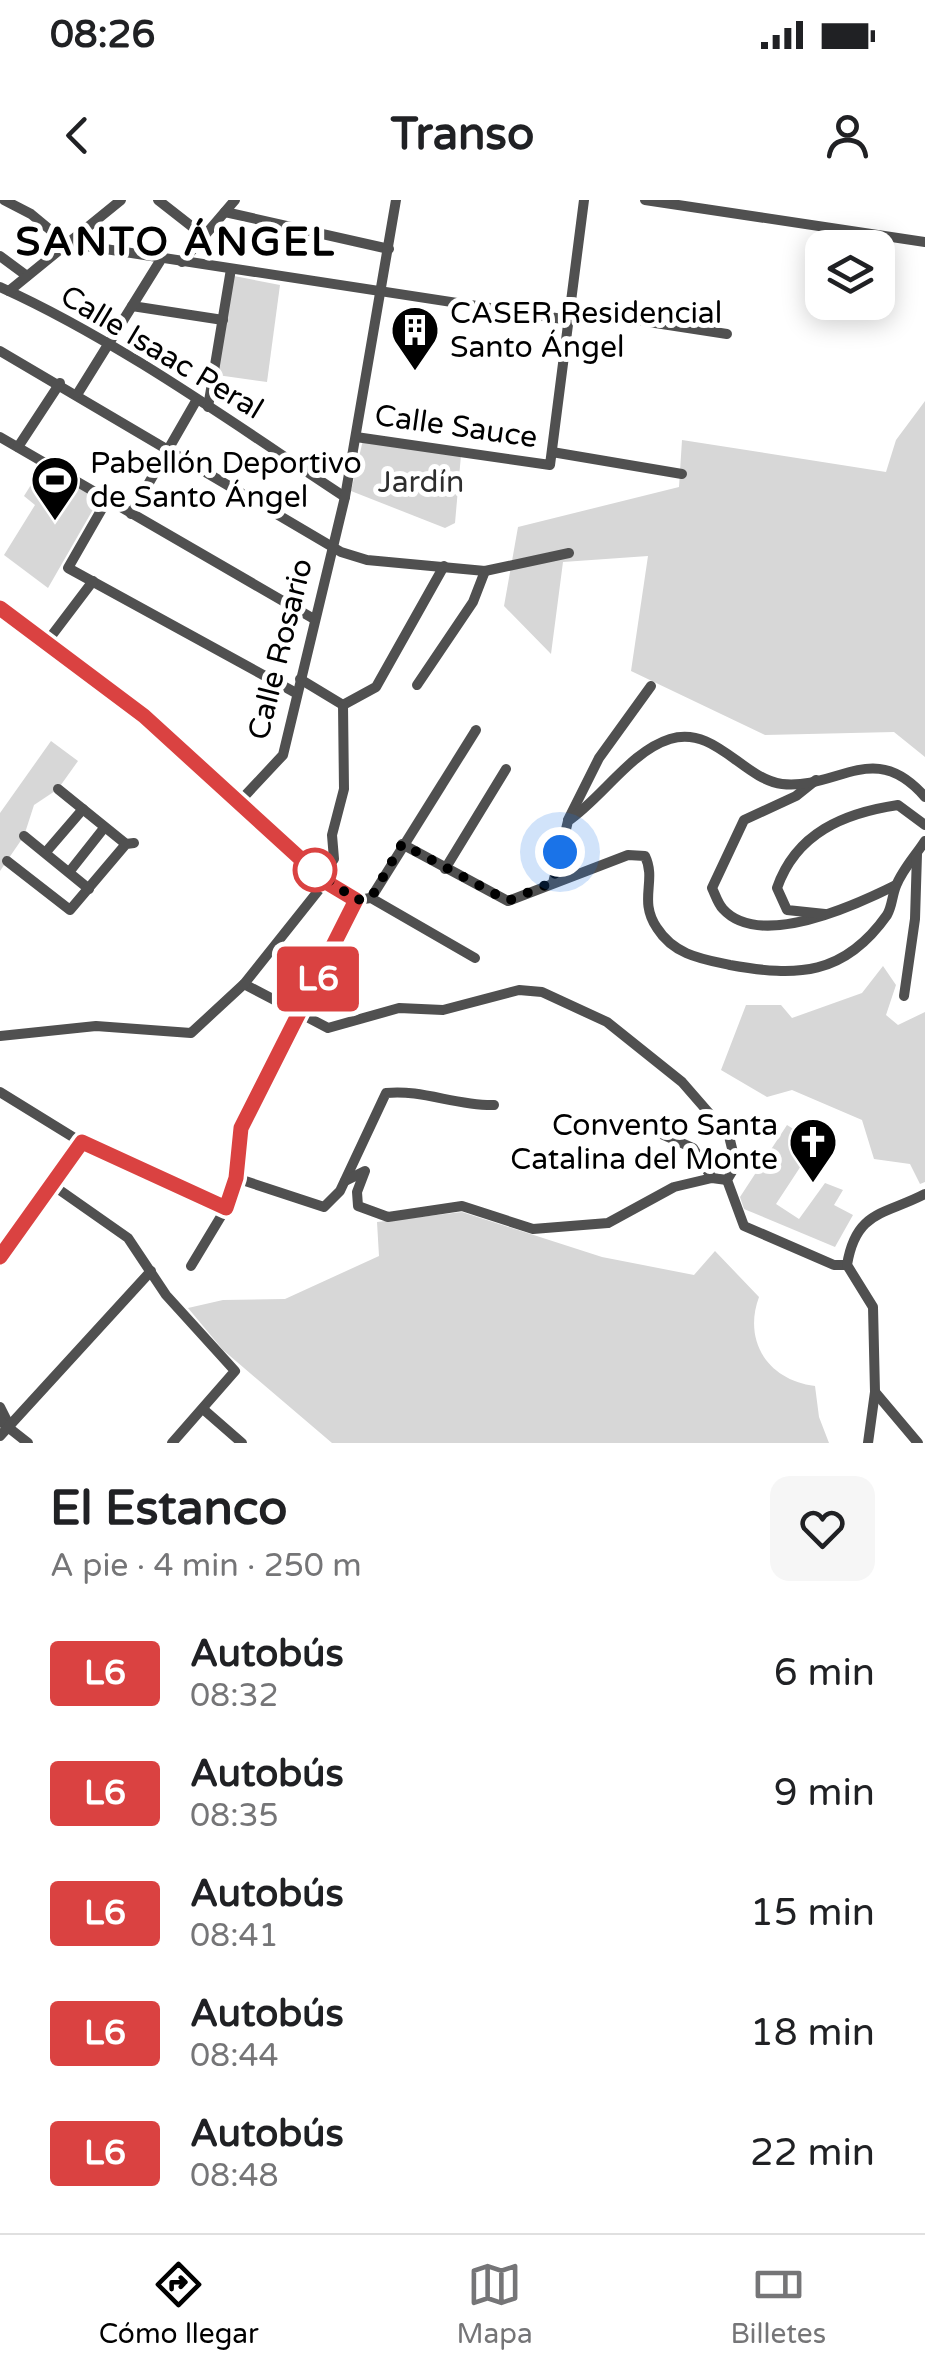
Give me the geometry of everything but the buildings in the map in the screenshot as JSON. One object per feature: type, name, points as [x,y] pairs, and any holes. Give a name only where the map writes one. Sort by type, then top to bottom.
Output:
[{"type":"street","points":[[4,200],[31,214],[66,243],[160,261],[382,294],[727,334]]},
{"type":"street","points":[[4,289],[27,276],[120,200]]},
{"type":"street","points":[[158,200],[204,236]]},
{"type":"street","points":[[182,262],[235,200]]},
{"type":"street","name":"Calle Rosario","points":[[240,800],[283,755],[330,546],[345,497],[396,200]]},
{"type":"street","points":[[584,200],[552,452],[682,474]]},
{"type":"street","points":[[645,200],[925,242]]},
{"type":"street","points":[[225,212],[388,249]]},
{"type":"street","points":[[0,256],[27,276]]},
{"type":"street","points":[[78,393],[160,261]]},
{"type":"street","points":[[208,408],[231,269]]},
{"type":"street","name":"Calle Isaac Peral","points":[[4,289],[107,346],[345,497]]},
{"type":"street","points":[[132,306],[223,320]]},
{"type":"street","points":[[0,351],[78,393],[330,546],[366,560],[485,570],[570,553]]},
{"type":"street","points":[[18,447],[60,383]]},
{"type":"street","points":[[131,514],[196,401]]},
{"type":"street","points":[[0,437],[314,619]]},
{"type":"street","name":"Calle Sauce","points":[[356,437],[550,465],[552,452]]},
{"type":"street","points":[[107,500],[68,568],[296,692]]},
{"type":"street","points":[[343,706],[376,687],[444,566]]},
{"type":"street","points":[[417,686],[473,602],[485,570]]},
{"type":"street","points":[[46,643],[92,581]]},
{"type":"street","points":[[0,608],[144,716],[324,879],[356,900],[371,898],[474,958]]},
{"type":"street","points":[[300,679],[343,706]]},
{"type":"street","points":[[553,882],[568,821],[598,758],[652,686]]},
{"type":"street","points":[[0,1036],[96,1026],[191,1034],[244,984],[324,879],[334,859],[332,835],[344,790],[343,706]]},
{"type":"street","points":[[371,898],[476,730]]},
{"type":"street","points":[[568,821],[594,803],[640,756],[671,738],[695,738],[741,760],[760,777],[784,784],[886,767],[912,781],[925,797]]},
{"type":"street","points":[[446,869],[506,769]]},
{"type":"street","points":[[821,777],[796,796],[744,820],[712,888],[723,909],[742,921],[788,924],[835,916],[896,886]]},
{"type":"street","points":[[7,861],[70,910],[130,843],[104,828],[58,788]]},
{"type":"street","points":[[835,916],[787,910],[776,888],[784,868],[807,837],[861,810],[898,804],[925,825]]},
{"type":"street","points":[[46,852],[83,809]]},
{"type":"street","points":[[70,871],[104,828]]},
{"type":"street","points":[[24,836],[89,888]]},
{"type":"street","points":[[402,844],[508,901],[628,855],[645,856],[651,869],[644,899],[656,928],[675,949],[700,959],[779,974],[824,970],[864,940],[889,913],[896,886],[925,841]]},
{"type":"street","points":[[904,996],[915,919],[916,854]]},
{"type":"street","points":[[192,1266],[226,1208],[236,1178],[241,1128],[356,900]]},
{"type":"street","points":[[244,984],[300,1017],[328,1028],[399,1008],[443,1010],[519,990],[542,992],[607,1022],[682,1082],[728,1136],[736,1165],[726,1180]]},
{"type":"street","points":[[236,1178],[324,1206],[345,1181],[386,1093],[407,1091],[453,1103],[494,1105]]},
{"type":"street","points":[[0,1092],[82,1142],[226,1208]]},
{"type":"street","points":[[652,1130],[693,1148],[712,1178]]},
{"type":"street","points":[[0,1256],[82,1142]]},
{"type":"street","points":[[345,1181],[365,1171],[357,1192],[358,1206],[388,1218],[462,1206],[533,1229],[608,1223],[674,1188],[712,1178],[726,1180]]},
{"type":"street","points":[[726,1180],[744,1226],[834,1265],[848,1265]]},
{"type":"street","points":[[51,1184],[128,1238],[197,1334],[234,1372],[172,1443]]},
{"type":"street","points":[[868,1443],[875,1392],[873,1308],[848,1265],[850,1250],[870,1216],[925,1194]]},
{"type":"street","points":[[0,1436],[5,1423],[151,1271]]},
{"type":"street","points":[[875,1392],[918,1443]]},
{"type":"street","points":[[0,1407],[5,1423],[28,1443]]},
{"type":"street","points":[[204,1409],[242,1443]]},
{"type":"green space","points":[[234,276],[280,285],[267,382],[217,375]]},
{"type":"green space","points":[[925,401],[925,757],[894,732],[765,735],[631,671],[648,556],[563,562],[551,654],[504,606],[518,527],[679,487],[682,440],[886,472],[896,440]]},
{"type":"green space","name":"Jardín","points":[[363,440],[461,455],[455,523],[445,528],[351,491]]},
{"type":"green space","name":"Pabellón Deportivo de Santo Ángel","points":[[57,471],[99,499],[48,588],[4,555],[35,505],[24,496],[39,472],[51,479]]},
{"type":"green space","points":[[51,741],[78,761],[58,789],[34,805],[24,836],[0,871],[0,813]]},
{"type":"green space","points":[[883,966],[896,985],[886,1015],[898,1025],[925,1012],[925,1182],[920,1184],[910,1164],[874,1159],[862,1120],[792,1090],[767,1097],[721,1070],[746,1005],[781,1005],[792,1018],[862,993]]},
{"type":"green space","points":[[787,1125],[816,1143],[776,1204],[799,1219],[825,1183],[843,1190],[834,1205],[853,1215],[835,1247],[744,1209],[740,1197]]},
{"type":"green space","points":[[462,1212],[602,1257],[694,1275],[715,1251],[759,1297],[754,1328],[763,1355],[784,1376],[815,1386],[819,1417],[829,1443],[332,1443],[223,1350],[188,1308],[223,1300],[285,1299],[379,1256],[377,1222]]},
{"type":"bus line","name":"L6","points":[[0,608],[144,716],[326,882],[356,900],[241,1128],[236,1178],[226,1208],[82,1142],[0,1257]]},
{"type":"place","name":"CASER Residencial Santo Ángel","points":[[415,372]]},
{"type":"place","name":"Pabellón Deportivo de Santo Ángel","points":[[55,522]]},
{"type":"place","name":"Convento Santa Catalina del Monte","points":[[813,1184]]},
{"type":"district","name":"SANTO ÁNGEL","points":[[176,241]]},
{"type":"route","points":[[315,870],[326,882],[356,900],[371,898],[402,844],[491,896],[508,901],[553,882],[560,852]]}]
